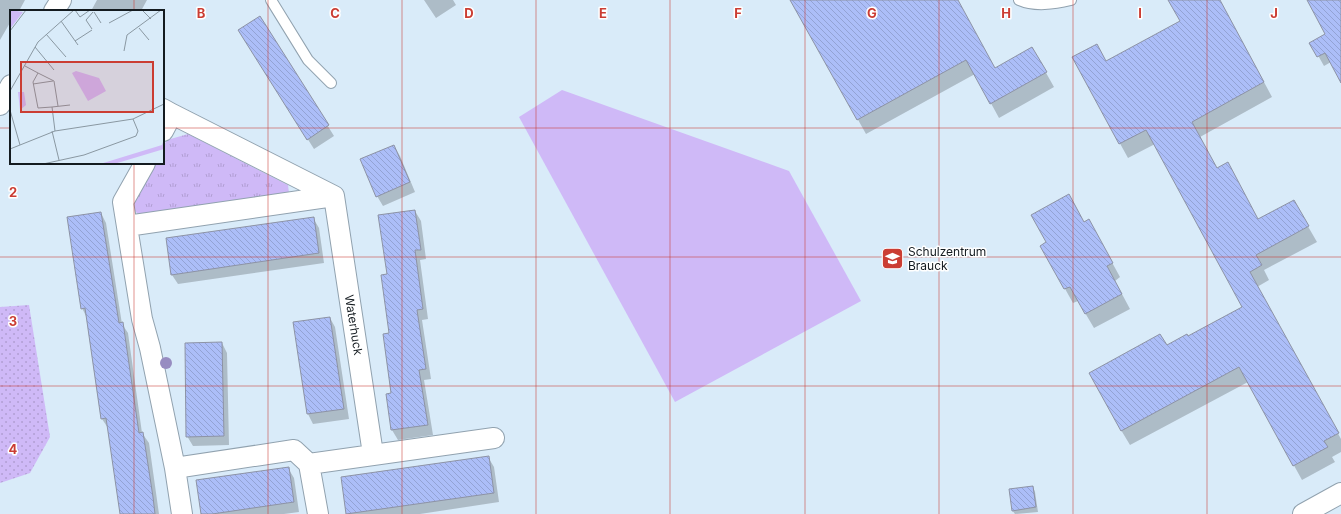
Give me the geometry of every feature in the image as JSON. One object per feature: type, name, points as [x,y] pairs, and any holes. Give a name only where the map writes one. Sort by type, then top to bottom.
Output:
[{"type":"street","points":[[55,10],[61,0]]},
{"type":"street","points":[[0,105],[10,88]]},
{"type":"street","points":[[166,118],[334,196]]},
{"type":"street","points":[[144,164],[123,202],[142,319],[150,348],[175,468],[182,514]]},
{"type":"street","points":[[127,226],[334,196]]},
{"type":"street","name":"Waterhuck","points":[[334,196],[373,454]]},
{"type":"street","points":[[309,464],[494,438]]},
{"type":"street","points":[[175,468],[294,450],[309,464],[318,514]]},
{"type":"street","points":[[1303,514],[1341,493]]},
{"type":"lane","points":[[271,0],[308,60],[331,83]]},
{"type":"lane","points":[[1019,0],[1026,3],[1044,4],[1070,0]]},
{"type":"green space","points":[[562,90],[789,171],[861,301],[675,402],[519,117]]},
{"type":"green space","points":[[188,134],[288,185],[289,193],[139,215],[135,211],[134,200],[153,164],[164,164],[164,145],[167,140]]},
{"type":"green space","points":[[29,305],[50,437],[30,473],[0,483],[0,307]]},
{"type":"building","points":[[790,0],[958,0],[995,68],[1032,47],[1047,72],[990,104],[966,60],[857,120]]},
{"type":"building","points":[[1168,0],[1220,0],[1264,82],[1192,122],[1217,168],[1228,162],[1258,219],[1294,200],[1309,226],[1256,255],[1262,265],[1250,272],[1339,433],[1324,441],[1328,447],[1293,466],[1239,367],[1121,431],[1089,373],[1160,334],[1167,345],[1187,334],[1188,336],[1242,307],[1146,130],[1119,144],[1072,57],[1097,44],[1106,61],[1180,21]]},
{"type":"building","points":[[1307,0],[1341,0],[1341,83],[1325,53],[1317,57],[1309,43],[1325,34]]},
{"type":"building","points":[[260,16],[329,125],[307,140],[238,30]]},
{"type":"building","points":[[394,145],[410,182],[376,197],[360,159]]},
{"type":"building","points":[[1069,194],[1084,222],[1089,219],[1113,263],[1107,266],[1122,294],[1085,314],[1070,287],[1064,289],[1040,246],[1046,242],[1031,215]]},
{"type":"building","points":[[415,210],[421,250],[415,250],[423,309],[417,310],[426,369],[419,370],[428,425],[391,430],[386,394],[391,393],[383,334],[389,333],[381,275],[387,274],[378,215]]},
{"type":"building","points":[[101,212],[119,323],[123,322],[139,433],[143,432],[155,514],[120,514],[106,418],[101,419],[85,308],[81,309],[67,217]]},
{"type":"building","points":[[314,217],[319,253],[171,275],[166,238]]},
{"type":"building","points":[[330,317],[344,409],[307,414],[293,322]]},
{"type":"building","points":[[222,342],[224,436],[186,437],[185,343]]},
{"type":"building","points":[[489,456],[494,493],[346,514],[341,477]]},
{"type":"building","points":[[289,467],[294,502],[212,514],[201,514],[196,480]]},
{"type":"building","points":[[1033,486],[1036,507],[1012,511],[1009,489]]},
{"type":"place","name":"Schulzentrum Brauck","points":[[893,258]]}]
